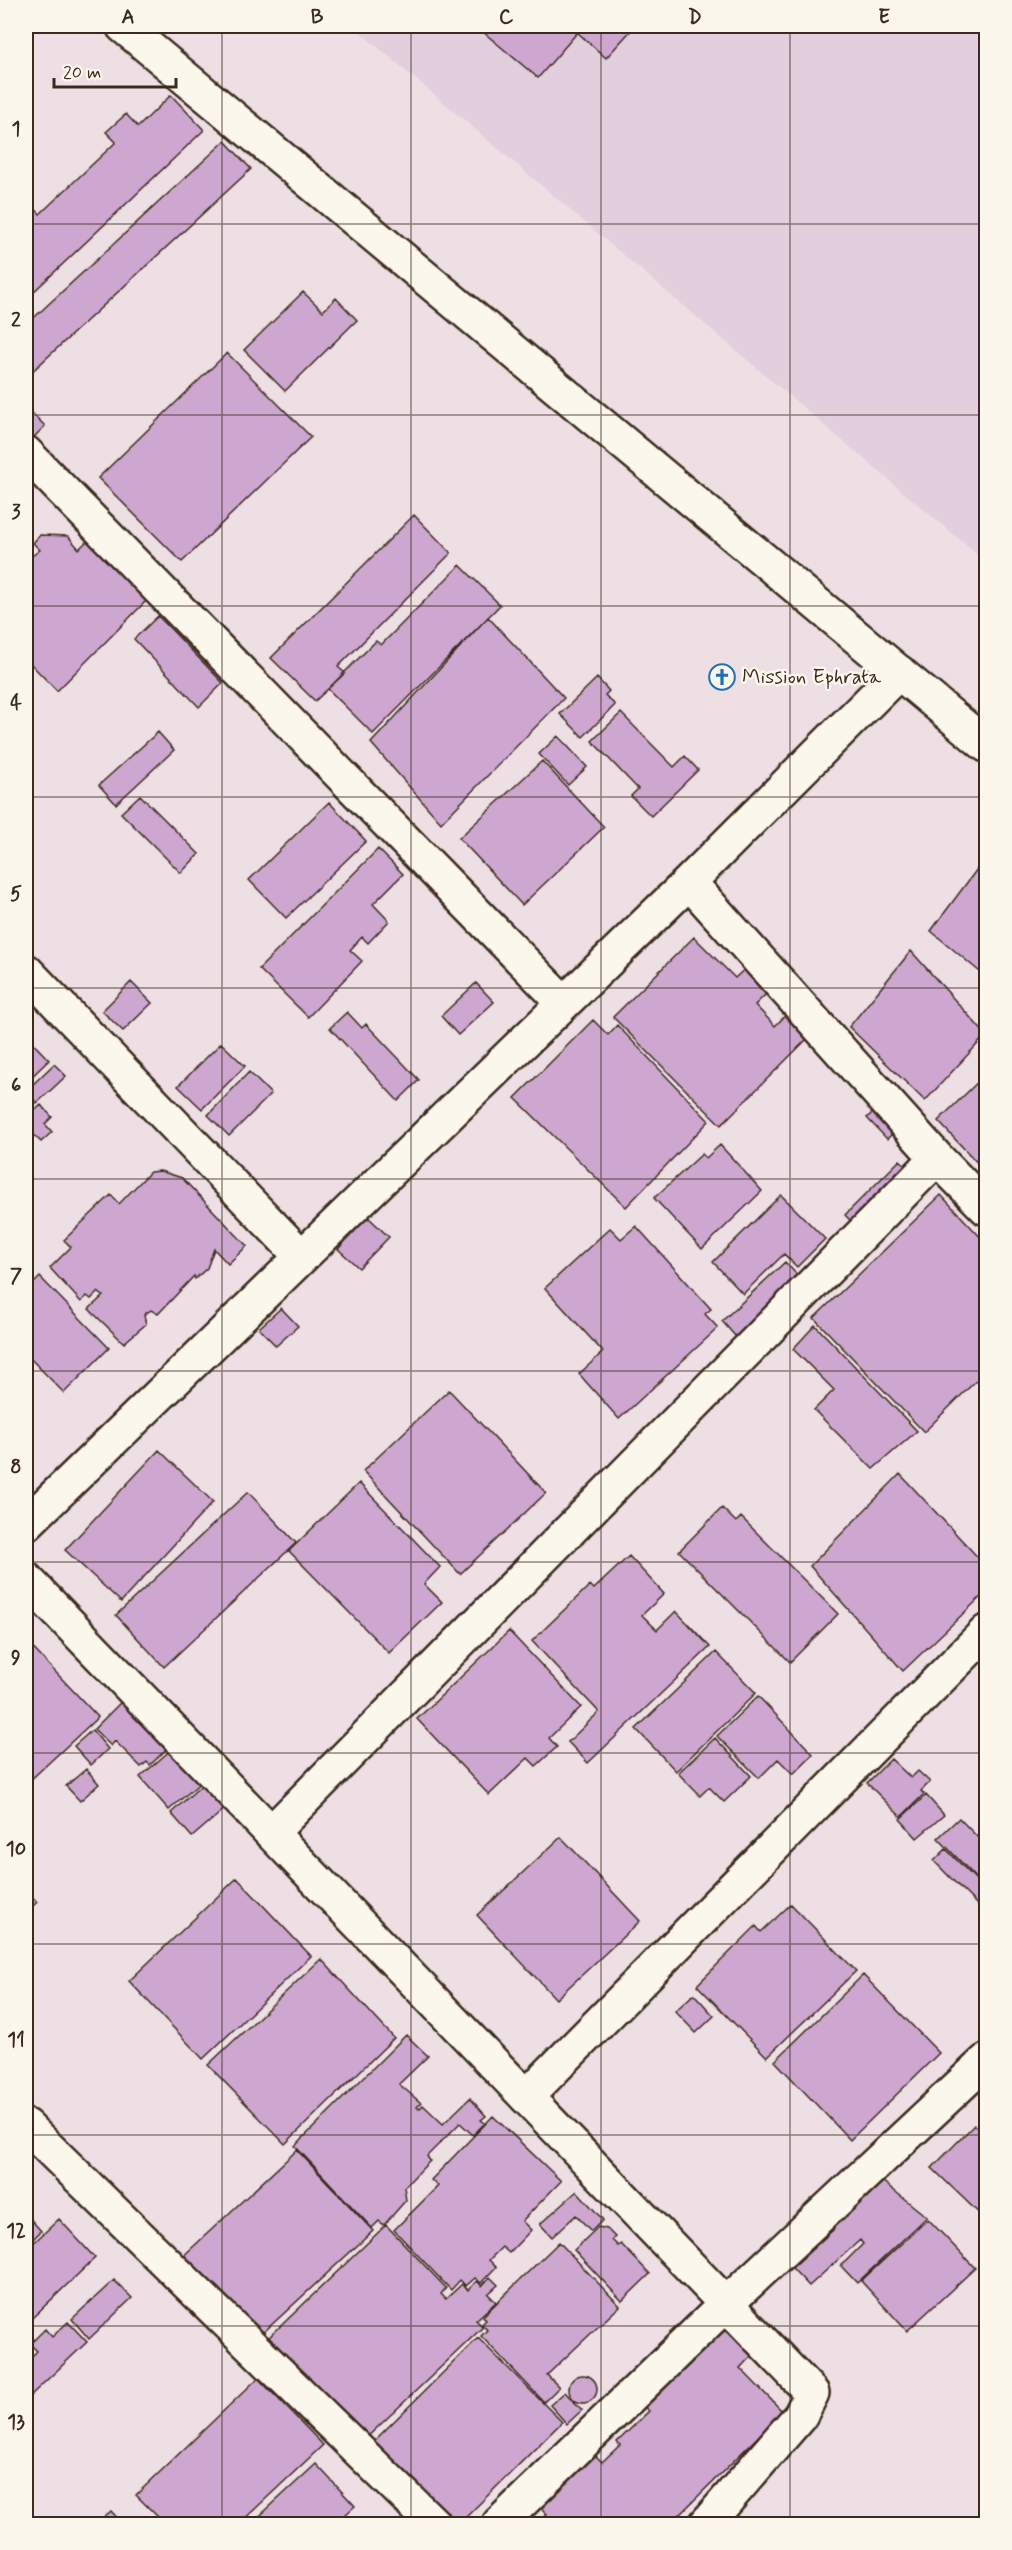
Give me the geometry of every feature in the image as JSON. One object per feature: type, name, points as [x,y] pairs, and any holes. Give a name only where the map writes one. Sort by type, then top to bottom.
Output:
[{"type":"street","points":[[123,26],[987,744]]},
{"type":"street","points":[[26,453],[563,1002]]},
{"type":"street","points":[[26,1524],[688,882],[899,672]]},
{"type":"street","points":[[688,882],[937,1158],[987,1208]]},
{"type":"street","points":[[26,971],[301,1256]]},
{"type":"street","points":[[271,1833],[937,1158]]},
{"type":"street","points":[[26,1579],[812,2393],[800,2416],[706,2524]]},
{"type":"street","points":[[526,2097],[987,1632]]},
{"type":"street","points":[[499,2524],[726,2304],[987,2061]]},
{"type":"street","points":[[26,2126],[434,2524]]},
{"type":"shaded area","points":[[353,26],[986,26],[986,562]]},
{"type":"building","points":[[476,26],[583,26],[538,78]]},
{"type":"building","points":[[583,26],[635,26],[606,58],[577,32]]},
{"type":"building","points":[[171,95],[204,130],[26,299],[26,199],[40,214],[116,142],[106,132],[126,114],[138,127]]},
{"type":"building","points":[[225,141],[251,169],[26,377],[26,325]]},
{"type":"building","points":[[303,292],[323,311],[336,298],[357,320],[285,391],[244,350]]},
{"type":"building","points":[[227,353],[311,437],[182,562],[98,478]]},
{"type":"building","points":[[26,407],[45,426],[27,444],[26,442]]},
{"type":"building","points":[[414,515],[451,553],[338,667],[345,673],[315,701],[271,658]]},
{"type":"building","points":[[40,535],[68,536],[79,549],[90,538],[149,598],[57,691],[26,659],[26,555],[29,558],[40,550],[33,543]]},
{"type":"building","points":[[460,565],[500,605],[373,734],[328,689],[376,641],[381,645]]},
{"type":"building","points":[[158,616],[223,683],[199,707],[134,639]]},
{"type":"building","points":[[488,617],[564,698],[441,823],[371,743]]},
{"type":"building","points":[[597,678],[609,691],[605,695],[615,705],[583,737],[560,714]]},
{"type":"building","points":[[621,713],[674,767],[685,756],[698,770],[651,816],[631,796],[638,789],[592,741]]},
{"type":"building","points":[[158,732],[174,750],[116,804],[99,785]]},
{"type":"building","points":[[558,736],[587,767],[568,785],[539,754]]},
{"type":"building","points":[[542,761],[604,827],[522,905],[459,838]]},
{"type":"building","points":[[140,795],[199,854],[181,873],[121,813]]},
{"type":"building","points":[[329,802],[366,841],[286,918],[249,880]]},
{"type":"building","points":[[378,849],[403,874],[373,904],[389,921],[368,943],[362,937],[350,950],[362,961],[308,1017],[259,969]]},
{"type":"building","points":[[986,857],[986,977],[931,931]]},
{"type":"building","points":[[694,937],[735,978],[752,962],[774,986],[755,1005],[775,1026],[794,1007],[816,1030],[721,1125],[613,1017]]},
{"type":"building","points":[[911,951],[986,1035],[925,1101],[849,1027]]},
{"type":"building","points":[[131,982],[152,1003],[123,1031],[102,1011]]},
{"type":"building","points":[[476,983],[494,1002],[458,1035],[441,1016]]},
{"type":"building","points":[[347,1012],[362,1028],[366,1024],[419,1080],[398,1101],[330,1028]]},
{"type":"building","points":[[593,1020],[608,1035],[617,1025],[709,1121],[626,1207],[515,1098]]},
{"type":"building","points":[[26,1036],[49,1060],[26,1082]]},
{"type":"building","points":[[221,1043],[245,1066],[202,1109],[178,1086]]},
{"type":"building","points":[[54,1064],[66,1076],[37,1103],[26,1091]]},
{"type":"building","points":[[249,1072],[271,1094],[229,1136],[208,1115]]},
{"type":"building","points":[[986,1074],[986,1172],[938,1121]]},
{"type":"building","points":[[26,1094],[35,1104],[26,1113]]},
{"type":"building","points":[[41,1105],[52,1117],[45,1124],[52,1132],[41,1142],[34,1135],[26,1143],[26,1119]]},
{"type":"building","points":[[874,1111],[895,1131],[887,1139],[867,1118]]},
{"type":"building","points":[[720,1145],[762,1191],[702,1249],[654,1198],[702,1154],[706,1158]]},
{"type":"building","points":[[900,1160],[914,1173],[858,1228],[845,1215]]},
{"type":"building","points":[[160,1171],[182,1178],[247,1246],[228,1264],[214,1249],[207,1268],[195,1279],[194,1276],[158,1314],[151,1310],[146,1313],[144,1315],[146,1324],[124,1343],[89,1309],[103,1296],[98,1292],[91,1299],[87,1296],[81,1302],[50,1268],[71,1247],[64,1240],[111,1195],[119,1204],[150,1172]]},
{"type":"building","points":[[781,1195],[825,1239],[797,1267],[784,1254],[743,1294],[713,1262]]},
{"type":"building","points":[[941,1195],[986,1243],[986,1371],[924,1432],[814,1318]]},
{"type":"building","points":[[368,1217],[389,1237],[359,1268],[338,1249]]},
{"type":"building","points":[[636,1226],[711,1309],[705,1314],[718,1328],[619,1419],[579,1374],[603,1352],[545,1288],[610,1228],[621,1239]]},
{"type":"building","points":[[785,1262],[800,1278],[736,1337],[722,1321]]},
{"type":"building","points":[[40,1277],[109,1348],[64,1393],[26,1354],[26,1291]]},
{"type":"building","points":[[281,1308],[298,1326],[276,1346],[259,1328]]},
{"type":"building","points":[[815,1325],[917,1431],[873,1469],[814,1410],[834,1390],[793,1349]]},
{"type":"building","points":[[449,1390],[546,1493],[460,1574],[363,1471]]},
{"type":"building","points":[[159,1450],[213,1502],[121,1602],[65,1550]]},
{"type":"building","points":[[900,1474],[986,1566],[986,1592],[903,1671],[810,1566]]},
{"type":"building","points":[[359,1483],[440,1567],[424,1584],[442,1602],[389,1653],[289,1551]]},
{"type":"building","points":[[248,1492],[296,1543],[164,1667],[116,1615]]},
{"type":"building","points":[[722,1508],[736,1522],[741,1517],[838,1614],[790,1662],[679,1551]]},
{"type":"building","points":[[629,1556],[664,1594],[642,1615],[657,1630],[676,1611],[710,1647],[588,1763],[568,1742],[599,1712],[532,1641],[590,1585],[594,1589]]},
{"type":"building","points":[[509,1631],[581,1707],[549,1738],[557,1747],[536,1766],[528,1758],[489,1795],[417,1719]]},
{"type":"building","points":[[26,1641],[98,1717],[26,1784]]},
{"type":"building","points":[[716,1652],[756,1693],[676,1771],[636,1729]]},
{"type":"building","points":[[129,1694],[176,1740],[150,1765],[147,1762],[141,1767],[115,1741],[111,1746],[94,1729]]},
{"type":"building","points":[[758,1696],[813,1754],[793,1774],[778,1759],[759,1778],[717,1736]]},
{"type":"building","points":[[92,1730],[108,1749],[91,1765],[74,1746]]},
{"type":"building","points":[[715,1738],[751,1776],[724,1802],[709,1787],[700,1796],[678,1773]]},
{"type":"building","points":[[173,1748],[202,1781],[169,1810],[140,1777]]},
{"type":"building","points":[[891,1759],[911,1778],[918,1771],[930,1782],[921,1791],[924,1794],[901,1817],[867,1783]]},
{"type":"building","points":[[86,1769],[99,1784],[80,1801],[66,1786]]},
{"type":"building","points":[[205,1782],[227,1807],[192,1837],[171,1813]]},
{"type":"building","points":[[926,1795],[944,1815],[917,1838],[900,1819]]},
{"type":"building","points":[[959,1818],[986,1846],[986,1888],[938,1838]]},
{"type":"building","points":[[561,1837],[640,1921],[556,1999],[477,1915]]},
{"type":"building","points":[[946,1849],[986,1890],[986,1914],[934,1861]]},
{"type":"building","points":[[237,1878],[311,1956],[203,2059],[129,1981]]},
{"type":"building","points":[[26,1890],[37,1902],[26,1913]]},
{"type":"building","points":[[791,1904],[856,1971],[767,2057],[697,1985],[756,1926],[761,1932]]},
{"type":"building","points":[[321,1959],[394,2038],[285,2144],[208,2065]]},
{"type":"building","points":[[863,1975],[939,2053],[850,2140],[775,2061]]},
{"type":"building","points":[[694,1994],[714,2016],[696,2033],[675,2011]]},
{"type":"building","points":[[406,2035],[428,2056],[399,2084],[421,2103],[417,2107],[419,2109],[423,2105],[443,2124],[470,2098],[486,2116],[481,2120],[485,2123],[473,2135],[460,2123],[427,2156],[430,2161],[404,2187],[406,2200],[384,2225],[379,2221],[372,2228],[295,2146]]},
{"type":"building","points":[[493,2116],[561,2181],[522,2221],[531,2230],[509,2253],[502,2247],[489,2260],[496,2267],[481,2283],[475,2278],[466,2286],[460,2280],[451,2290],[394,2230],[438,2186],[431,2180]]},
{"type":"building","points":[[974,2125],[986,2137],[986,2220],[932,2168]]},
{"type":"building","points":[[297,2150],[373,2231],[254,2341],[179,2260]]},
{"type":"building","points":[[877,2177],[927,2217],[857,2283],[841,2266],[863,2244],[860,2240],[809,2286],[792,2268],[833,2230],[828,2225]]},
{"type":"building","points":[[577,2191],[603,2220],[591,2231],[576,2215],[552,2237],[540,2224]]},
{"type":"building","points":[[26,2214],[41,2231],[26,2246]]},
{"type":"building","points":[[59,2219],[95,2258],[30,2320],[26,2316],[26,2250]]},
{"type":"building","points":[[928,2219],[975,2268],[907,2331],[861,2281]]},
{"type":"building","points":[[386,2225],[446,2288],[441,2294],[446,2299],[462,2284],[468,2290],[477,2281],[482,2286],[490,2277],[498,2285],[488,2294],[496,2302],[476,2320],[483,2327],[361,2443],[264,2342]]},
{"type":"building","points":[[598,2227],[607,2229],[615,2237],[612,2240],[618,2246],[621,2244],[650,2274],[622,2301],[574,2250]]},
{"type":"building","points":[[559,2242],[620,2306],[547,2375],[559,2387],[544,2402],[481,2336],[487,2330],[482,2324],[486,2320],[483,2316]]},
{"type":"building","points":[[114,2280],[132,2298],[89,2339],[72,2319]]},
{"type":"building","points":[[68,2322],[87,2342],[29,2397],[26,2394],[26,2362],[37,2351],[30,2344],[45,2329],[52,2337]]},
{"type":"building","points":[[726,2325],[754,2353],[740,2368],[783,2412],[670,2524],[536,2524],[547,2514],[541,2508],[595,2455],[602,2462],[620,2445],[617,2442],[649,2411],[644,2407]]},
{"type":"building","points":[[478,2338],[562,2422],[459,2524],[447,2524],[369,2446]]},
{"type":"building","points":[[583,2375],[593,2379],[597,2389],[593,2399],[583,2403],[573,2399],[569,2389],[573,2379]]},
{"type":"building","points":[[258,2378],[323,2445],[239,2524],[165,2524],[136,2495]]},
{"type":"building","points":[[565,2392],[582,2410],[567,2424],[550,2405]]},
{"type":"building","points":[[316,2464],[355,2506],[335,2524],[251,2524]]},
{"type":"building","points":[[111,2511],[123,2524],[96,2524]]},
{"type":"place","name":"Mission Ephrata","points":[[722,677]]}]
